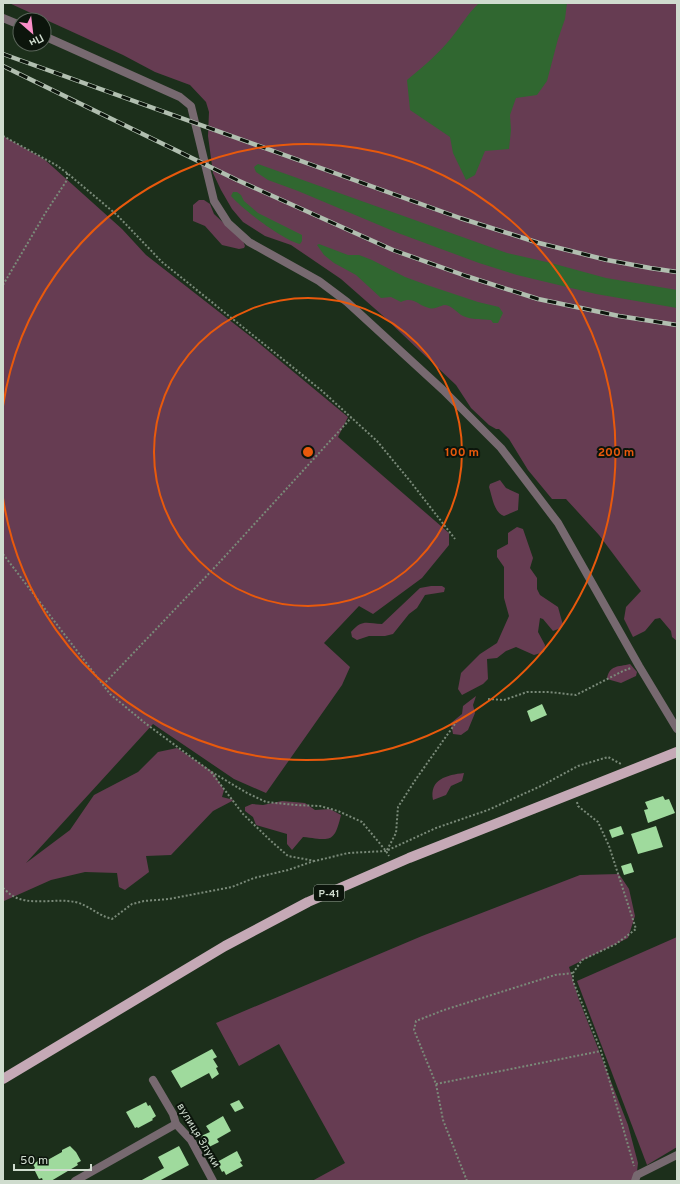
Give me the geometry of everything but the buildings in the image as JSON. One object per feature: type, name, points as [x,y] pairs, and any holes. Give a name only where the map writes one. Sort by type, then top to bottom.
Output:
[{"type":"main road","name":"Р-41","points":[[3,1079],[225,946],[267,922],[308,902],[393,864],[677,752]]},
{"type":"street","points":[[52,40],[180,97],[191,106],[214,201],[228,223],[249,242],[319,281],[348,302],[443,390],[501,448],[558,523],[677,730]]},
{"type":"street","name":"вулиця Злуки","points":[[153,1080],[173,1114],[176,1124],[191,1140],[213,1181]]},
{"type":"street","points":[[74,1181],[176,1124]]},
{"type":"street","points":[[636,1178],[677,1154]]},
{"type":"path","points":[[3,136],[56,165],[67,173],[117,215],[162,262],[321,390],[377,441],[455,539]]},
{"type":"path","points":[[3,285],[46,212],[68,180],[67,173]]},
{"type":"path","points":[[103,685],[223,559],[351,418]]},
{"type":"path","points":[[3,554],[110,694],[145,723],[210,772],[266,802],[296,806],[320,806],[338,811],[362,822],[386,851],[393,864]]},
{"type":"path","points":[[488,699],[504,700],[527,692],[549,692],[576,695],[623,671],[639,666]]},
{"type":"path","points":[[386,851],[396,833],[398,808],[416,779],[457,721]]},
{"type":"path","points":[[3,888],[13,897],[26,900],[74,902],[90,908],[101,916],[112,918],[132,904],[144,901],[169,899],[232,887],[254,878],[348,853],[386,851],[436,828],[488,810],[541,786],[578,766],[608,757],[633,770]]},
{"type":"path","points":[[210,772],[243,814],[288,856],[315,861]]},
{"type":"path","points":[[574,793],[578,806],[598,822],[609,846],[636,930],[616,944],[582,960],[572,973],[573,981],[601,1052],[630,1150],[636,1178]]},
{"type":"path","points":[[467,1181],[442,1120],[436,1084],[414,1030],[416,1021],[444,1010],[555,975],[572,973]]},
{"type":"path","points":[[436,1084],[601,1052]]},
{"type":"shaded area","points":[[9,3],[677,3],[677,641],[672,637],[671,631],[660,618],[655,619],[645,631],[633,637],[624,619],[626,607],[641,591],[599,535],[566,499],[552,499],[528,470],[509,439],[499,429],[489,425],[471,408],[456,385],[382,315],[341,279],[291,245],[265,236],[243,222],[232,209],[213,173],[208,136],[209,112],[206,102],[190,85],[155,72],[123,55],[52,23],[52,12],[29,12]]},
{"type":"shaded area","points":[[479,3],[567,3],[565,19],[547,81],[537,95],[516,98],[510,115],[511,130],[509,149],[485,151],[475,175],[466,180],[453,153],[450,137],[410,110],[407,80],[442,49],[471,11]]},
{"type":"shaded area","points":[[3,136],[44,159],[122,229],[146,255],[255,340],[348,417],[338,437],[449,533],[449,545],[422,578],[373,614],[359,606],[324,643],[350,667],[342,685],[266,793],[234,779],[153,724],[26,863],[70,830],[94,795],[138,772],[158,752],[177,748],[213,772],[224,790],[222,797],[234,800],[213,811],[171,855],[146,856],[149,872],[125,890],[119,887],[117,873],[85,872],[51,880],[3,902],[4,880]]},
{"type":"shaded area","points":[[258,164],[507,253],[606,278],[677,290],[677,308],[596,294],[517,275],[479,263],[398,233],[268,180],[256,172],[254,167]]},
{"type":"shaded area","points":[[233,192],[237,192],[241,195],[244,201],[258,213],[302,235],[302,241],[300,244],[284,237],[253,216],[231,196]]},
{"type":"shaded area","points":[[199,200],[204,200],[210,204],[214,214],[243,241],[245,246],[244,248],[239,249],[222,245],[205,226],[193,221],[193,205]]},
{"type":"shaded area","points":[[319,244],[348,255],[359,255],[405,277],[427,285],[478,302],[499,307],[503,313],[498,323],[493,323],[491,320],[473,319],[463,316],[447,305],[431,308],[409,300],[401,302],[391,297],[381,298],[356,275],[334,263],[324,255],[317,245]]},
{"type":"shaded area","points":[[500,480],[506,488],[519,494],[518,510],[504,516],[496,508],[489,487],[490,484]]},
{"type":"shaded area","points":[[517,527],[523,529],[533,558],[530,568],[537,578],[537,589],[540,595],[558,607],[563,625],[561,628],[553,631],[543,619],[540,618],[538,632],[545,645],[544,652],[534,655],[516,647],[506,651],[497,658],[487,659],[488,679],[483,684],[462,695],[458,689],[461,673],[480,654],[497,643],[509,616],[504,598],[504,567],[497,557],[497,550],[508,544],[508,533]]},
{"type":"shaded area","points":[[442,586],[445,588],[444,592],[425,595],[417,608],[409,614],[393,634],[385,636],[369,636],[357,640],[352,637],[351,632],[361,623],[382,624],[420,588]]},
{"type":"shaded area","points":[[630,664],[637,672],[636,676],[621,683],[607,679],[610,671],[615,667]]},
{"type":"shaded area","points":[[476,696],[473,705],[475,713],[468,730],[461,735],[453,734],[451,723],[462,714],[463,706]]},
{"type":"shaded area","points":[[464,773],[462,781],[451,786],[446,795],[433,800],[432,793],[434,787],[441,779],[451,775]]},
{"type":"shaded area","points":[[282,801],[305,803],[315,810],[330,809],[341,815],[336,831],[330,838],[325,839],[303,837],[292,850],[287,844],[287,834],[256,825],[253,817],[245,811],[245,807],[252,804],[263,805]]},
{"type":"shaded area","points":[[619,874],[629,889],[635,916],[628,938],[569,967],[578,997],[628,1125],[638,1163],[636,1181],[312,1181],[345,1163],[279,1044],[239,1066],[216,1023],[422,936],[580,875]]},
{"type":"shaded area","points":[[677,937],[677,1147],[647,1165],[577,981]]},
{"type":"railway","points":[[3,54],[460,218],[539,243],[607,260],[677,272]]},
{"type":"railway","points":[[3,66],[237,180],[393,250],[466,276],[538,299],[619,316],[677,325]]}]
